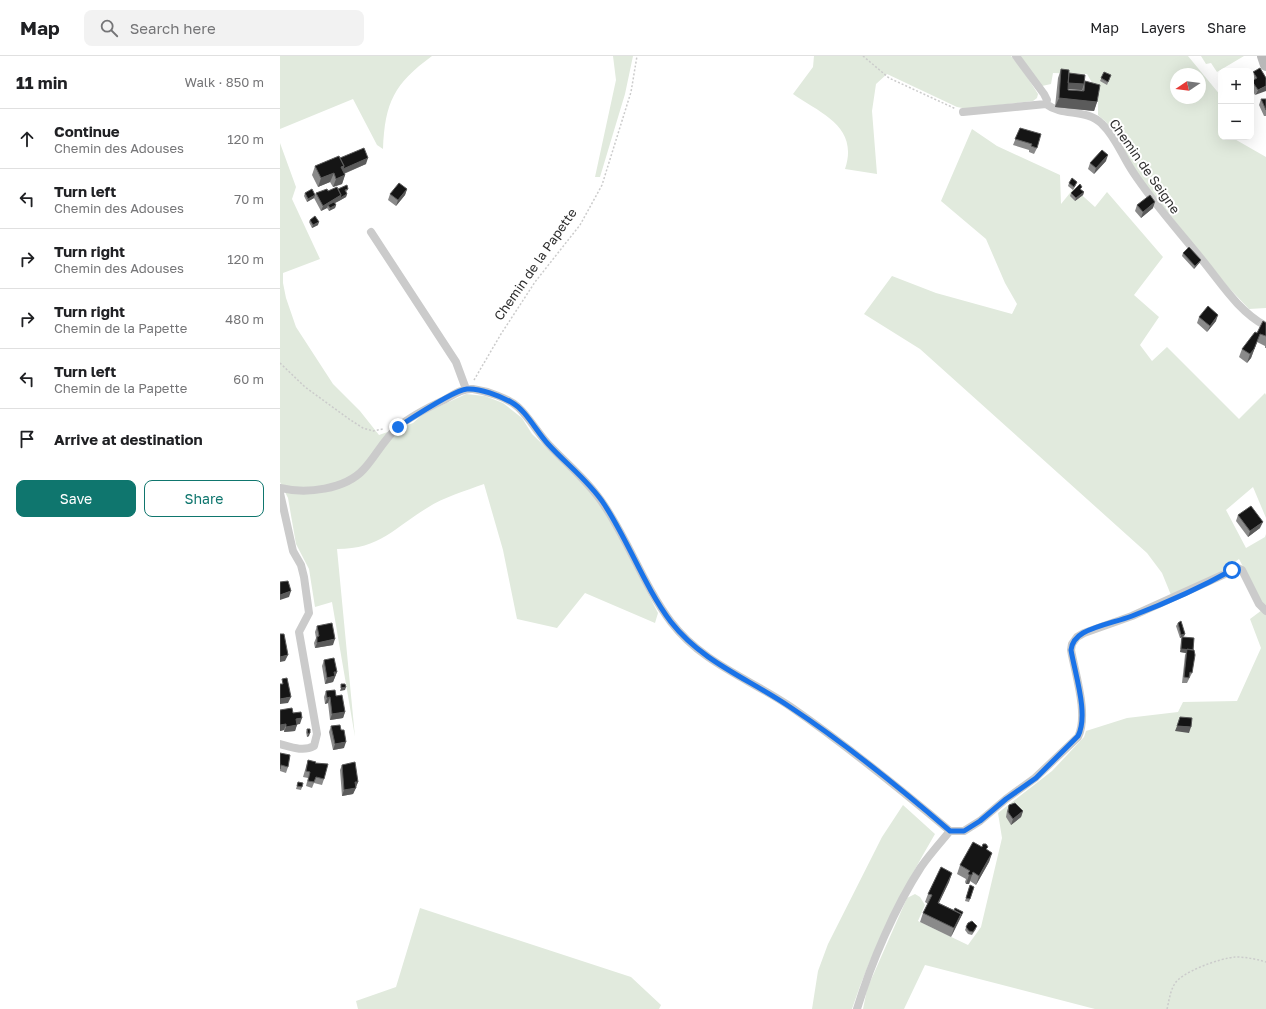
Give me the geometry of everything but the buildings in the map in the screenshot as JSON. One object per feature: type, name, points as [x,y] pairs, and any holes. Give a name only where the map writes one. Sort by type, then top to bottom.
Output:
[{"type":"main road","points":[[1263,56],[1266,66]]},
{"type":"street","points":[[963,112],[1046,104],[1047,100],[1044,94],[1016,56]]},
{"type":"street","name":"Chemin de Seigne","points":[[1046,104],[1053,110],[1091,116],[1102,123],[1114,138],[1131,170],[1173,227],[1244,310],[1266,326]]},
{"type":"street","points":[[371,232],[456,362],[466,389]]},
{"type":"street","points":[[280,488],[300,491],[326,488],[350,481],[363,470],[398,427],[440,401],[466,389],[484,392],[511,402],[519,408],[549,445],[594,490],[615,522],[661,608],[694,648],[712,661],[791,707],[852,752],[953,832]]},
{"type":"street","points":[[280,493],[293,551],[301,565],[304,577],[309,613],[299,632],[317,734],[314,746],[304,750],[280,744]]},
{"type":"street","points":[[857,1009],[868,977],[892,921],[920,868],[953,832],[970,828],[1006,799],[1036,778],[1078,736],[1082,730],[1083,718],[1071,650],[1072,644],[1077,637],[1084,632],[1132,616],[1238,568],[1242,570],[1259,604],[1266,611]]},
{"type":"path","name":"Chemin de la Papette","points":[[466,389],[476,376],[500,334],[535,282],[580,225],[602,185],[631,92],[637,56]]},
{"type":"path","points":[[863,56],[889,78],[963,112]]},
{"type":"path","points":[[280,363],[304,387],[363,428],[373,431],[398,427]]},
{"type":"path","points":[[1167,1009],[1174,985],[1179,978],[1186,974],[1223,958],[1246,957],[1266,962]]},
{"type":"shaded area","points":[[280,56],[432,56],[419,66],[400,85],[394,95],[389,106],[386,119],[383,149],[377,145],[353,99],[280,129]]},
{"type":"shaded area","points":[[613,56],[633,56],[625,94],[600,177],[595,177],[616,80]]},
{"type":"shaded area","points":[[814,56],[1011,56],[1022,69],[1038,94],[1037,98],[1033,101],[968,109],[957,107],[887,74],[876,84],[872,111],[877,174],[845,169],[848,155],[847,142],[842,132],[826,115],[793,94],[813,67]]},
{"type":"shaded area","points":[[1020,56],[1188,56],[1198,68],[1170,68],[1170,104],[1206,104],[1206,78],[1218,92],[1218,140],[1236,140],[1266,157],[1266,308],[1249,309],[1229,288],[1136,173],[1106,122],[1098,115],[1098,93],[1087,74],[1053,73],[1051,84],[1042,86]]},
{"type":"shaded area","points":[[1201,56],[1244,56],[1224,68],[1218,68],[1217,72],[1211,63],[1206,64]]},
{"type":"shaded area","points":[[972,129],[997,146],[1060,175],[1061,204],[1074,188],[1095,207],[1107,192],[1163,257],[1134,295],[1159,317],[1140,345],[1152,361],[1167,347],[1239,419],[1265,393],[1266,518],[1253,487],[1226,510],[1246,548],[1265,537],[1266,534],[1266,607],[1262,604],[1239,559],[1214,577],[1171,595],[1162,573],[1147,553],[920,349],[864,314],[892,276],[936,293],[1012,314],[1017,304],[1005,283],[986,239],[941,201]]},
{"type":"shaded area","points":[[280,143],[296,187],[292,199],[320,259],[283,273],[286,298],[296,327],[333,384],[360,411],[379,435],[413,423],[423,414],[466,394],[485,396],[503,403],[522,418],[532,434],[590,490],[613,525],[658,613],[655,623],[585,593],[557,628],[517,619],[503,550],[484,484],[455,494],[434,504],[376,541],[352,548],[337,549],[355,737],[332,602],[315,607],[309,569],[296,544],[288,498],[280,482]]},
{"type":"shaded area","points":[[1262,610],[1266,613],[1266,1009],[1095,1009],[925,965],[904,1009],[863,1009],[867,989],[907,898],[915,894],[920,897],[925,905],[918,921],[968,945],[981,927],[1002,838],[998,813],[1052,771],[1084,737],[1086,731],[1127,718],[1178,712],[1183,702],[1237,701],[1261,648],[1250,619]]},
{"type":"shaded area","points":[[903,805],[935,834],[889,919],[869,964],[852,1009],[812,1009],[818,971],[828,944],[882,837]]},
{"type":"shaded area","points":[[420,908],[631,977],[661,1005],[659,1009],[358,1009],[356,1001],[396,987]]},
{"type":"route","points":[[398,427],[440,401],[466,389],[474,389],[511,402],[519,408],[549,445],[594,490],[615,522],[661,608],[694,648],[712,661],[791,707],[852,752],[950,831],[964,831],[980,821],[1006,799],[1036,778],[1052,760],[1078,736],[1082,730],[1083,718],[1071,650],[1072,644],[1077,637],[1084,632],[1132,616],[1189,592],[1232,570]]}]
